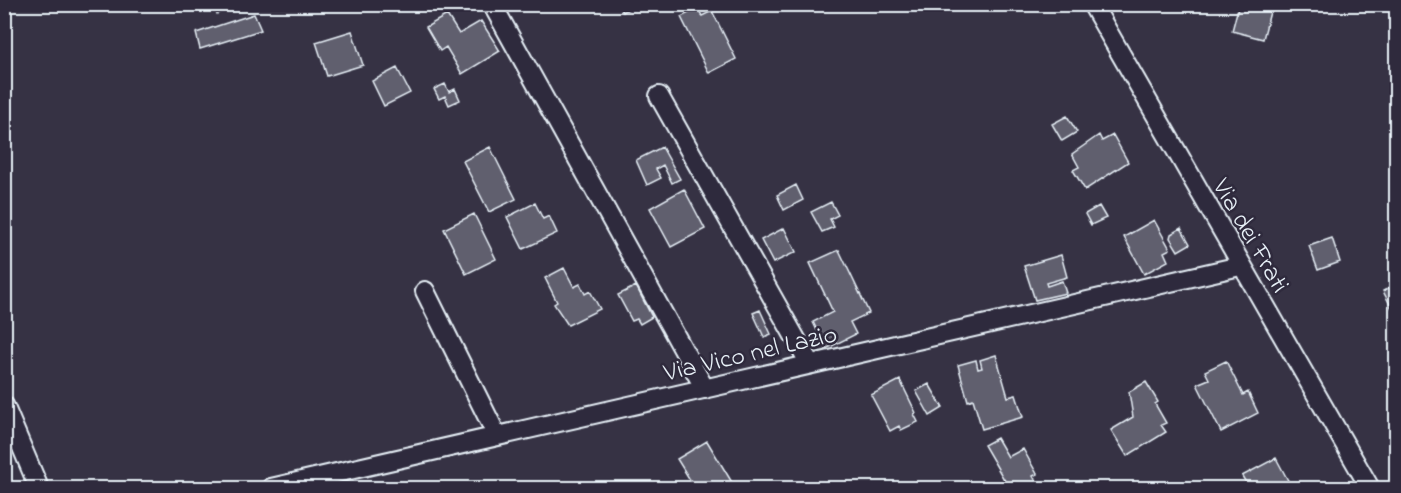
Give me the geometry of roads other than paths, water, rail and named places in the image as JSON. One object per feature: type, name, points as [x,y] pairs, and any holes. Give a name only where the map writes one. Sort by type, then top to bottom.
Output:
[{"type":"street","points":[[492,4],[705,389]]},
{"type":"street","name":"Via dei Frati","points":[[1092,4],[1240,266],[1370,489]]},
{"type":"street","points":[[659,96],[810,364]]},
{"type":"street","name":"Via Vico nel Lazio","points":[[271,489],[1240,266]]},
{"type":"street","points":[[425,291],[497,436]]},
{"type":"street","points":[[4,405],[39,489]]}]
